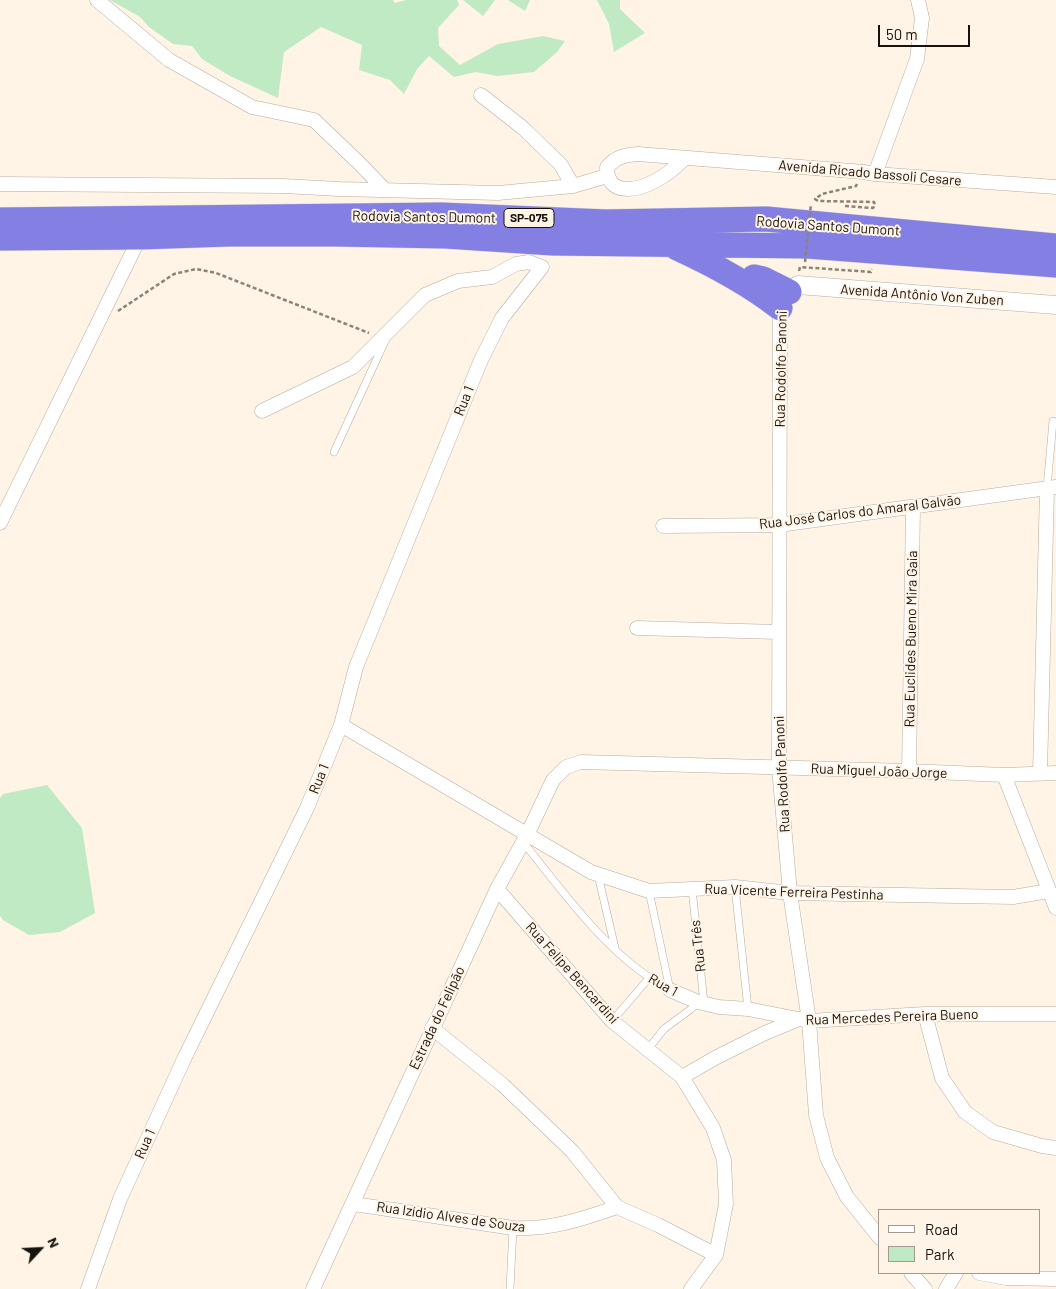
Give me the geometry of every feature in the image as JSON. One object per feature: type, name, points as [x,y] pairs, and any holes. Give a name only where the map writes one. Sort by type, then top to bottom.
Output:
[{"type":"highway","name":"Rodovia Santos Dumont","points":[[0,220],[441,215],[606,222],[766,219],[1056,246]]},
{"type":"highway","name":"Rodovia Santos Dumont","points":[[0,238],[228,234],[446,236],[553,243],[808,246],[1056,265]]},
{"type":"highway","points":[[668,243],[725,271],[763,279],[789,295]]},
{"type":"street","points":[[97,0],[169,60],[252,107],[314,120],[385,190]]},
{"type":"street","points":[[869,173],[917,59],[922,18],[918,0]]},
{"type":"street","points":[[482,95],[523,128],[561,165],[573,186]]},
{"type":"street","name":"Avenida Ricado Bassoli Cesare","points":[[607,176],[607,167],[613,161],[625,155],[638,154],[1056,188]]},
{"type":"street","points":[[0,184],[284,186],[498,193],[573,186],[607,176],[610,182],[618,188],[641,187],[658,180],[685,158]]},
{"type":"street","points":[[0,523],[140,237]]},
{"type":"street","name":"Rua 1","points":[[88,1289],[124,1190],[184,1059],[307,808],[341,725],[356,667],[481,360],[502,318],[542,267],[529,262],[516,264],[492,277],[458,281],[425,295],[386,334]]},
{"type":"street","name":"Avenida Antônio Von Zuben","points":[[789,295],[1056,305]]},
{"type":"street","name":"Rua Rodolfo Panoni","points":[[789,295],[778,525],[778,632],[779,768],[790,893],[816,1115],[827,1158],[847,1197],[878,1236]]},
{"type":"street","points":[[262,410],[354,367],[386,334]]},
{"type":"street","points":[[1040,773],[1052,487]]},
{"type":"street","name":"Rua José Carlos do Amaral Galvão","points":[[663,526],[778,525],[1052,487]]},
{"type":"street","name":"Rua Euclides Bueno Mira Gaia","points":[[909,771],[913,507]]},
{"type":"street","points":[[637,628],[778,632]]},
{"type":"street","name":"Rua Vicente Ferreira Pestinha","points":[[341,725],[525,838],[598,875],[649,891],[735,887],[790,893],[1013,896],[1049,891]]},
{"type":"street","name":"Rua Miguel João Jorge","points":[[581,762],[1004,775],[1056,773]]},
{"type":"street","name":"Estrada do Felipão","points":[[313,1289],[354,1204],[497,888],[525,838],[553,780],[566,767],[581,762]]},
{"type":"street","points":[[1004,775],[1056,908]]},
{"type":"street","name":"Rua Felipe Bencardini","points":[[497,888],[612,1021],[682,1077],[713,1128],[724,1160],[726,1204],[716,1255],[691,1289]]},
{"type":"street","name":"Rua 1","points":[[670,990],[719,1007],[748,1009],[804,1020]]},
{"type":"street","points":[[925,1014],[942,1078],[965,1112],[992,1132],[1056,1148]]},
{"type":"street","name":"Rua Mercedes Pereira Bueno","points":[[682,1077],[765,1033],[804,1020],[925,1014],[1056,1014]]},
{"type":"street","points":[[432,1028],[503,1085],[572,1151],[618,1208],[658,1225],[716,1255]]},
{"type":"street","name":"Rua Izídio Alves de Souza","points":[[354,1204],[513,1228],[571,1223],[618,1208]]},
{"type":"street","points":[[912,1274],[926,1289]]},
{"type":"street","points":[[946,1289],[955,1274]]},
{"type":"street","points":[[984,1274],[1006,1278],[1056,1279]]},
{"type":"lane","points":[[334,452],[386,334]]},
{"type":"lane","points":[[1052,487],[1053,420]]},
{"type":"lane","name":"Rua 1","points":[[525,838],[595,930],[649,978],[670,990]]},
{"type":"lane","points":[[598,875],[615,949]]},
{"type":"lane","points":[[735,887],[748,1009]]},
{"type":"lane","name":"Rua Três","points":[[692,889],[701,1002]]},
{"type":"lane","points":[[649,891],[670,990]]},
{"type":"lane","points":[[612,1021],[649,978]]},
{"type":"lane","points":[[648,1049],[664,1029],[701,1002]]},
{"type":"lane","points":[[510,1289],[513,1228]]},
{"type":"path","points":[[805,262],[811,204],[873,208],[875,206],[874,202],[818,201],[815,199],[816,197],[856,186],[869,173]]},
{"type":"path","points":[[789,295],[800,267],[871,272],[872,267]]},
{"type":"path","points":[[96,326],[174,274],[196,269],[216,273],[386,334]]},
{"type":"green space","points":[[110,0],[393,0],[395,3],[406,0],[457,0],[459,5],[438,28],[439,46],[460,65],[498,44],[543,36],[565,41],[557,52],[534,72],[497,76],[476,72],[454,77],[429,56],[417,69],[404,94],[390,80],[359,70],[362,45],[321,27],[284,52],[278,98],[230,76],[202,59],[192,46],[173,44],[149,27],[140,17]]},
{"type":"green space","points":[[463,0],[495,0],[483,16]]},
{"type":"green space","points":[[508,0],[530,0],[525,11]]},
{"type":"green space","points":[[597,0],[620,0],[620,9],[645,33],[614,52],[609,24]]},
{"type":"green space","points":[[47,785],[82,828],[95,913],[60,932],[29,935],[3,920],[0,916],[0,798],[3,794]]}]
